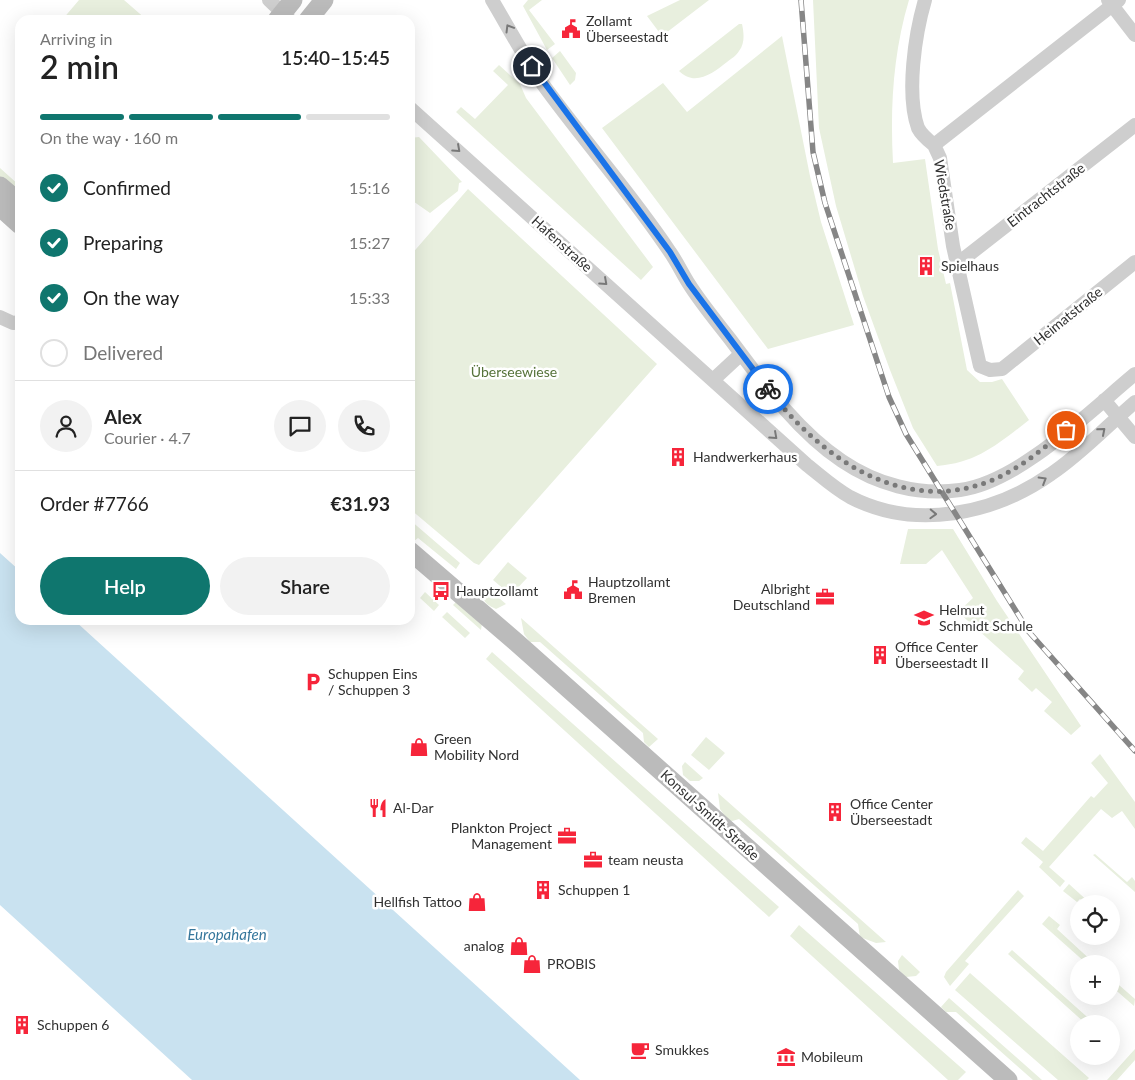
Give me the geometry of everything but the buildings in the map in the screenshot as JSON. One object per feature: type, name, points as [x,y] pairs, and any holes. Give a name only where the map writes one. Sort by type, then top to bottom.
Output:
[{"type":"street","points":[[268,0],[286,13]]},
{"type":"street","points":[[312,15],[324,0]]},
{"type":"street","points":[[925,0],[920,16],[914,65],[914,106],[919,130],[934,146]]},
{"type":"street","points":[[1113,2],[1135,35]]},
{"type":"street","name":"Wiedstraße","points":[[1002,369],[990,370],[980,366],[957,264],[940,158],[934,146],[1113,2]]},
{"type":"street","points":[[493,3],[541,81],[670,252],[689,284],[741,354],[771,393],[805,430],[841,461],[872,479],[900,488],[929,491],[961,490],[990,481],[1023,464],[1130,378],[1135,395]]},
{"type":"street","name":"Hafenstraße","points":[[415,112],[830,484],[851,497],[902,513],[941,514],[977,510],[1014,497],[1053,474],[1135,402]]},
{"type":"street","name":"Eintrachtstraße","points":[[957,264],[1135,126]]},
{"type":"street","points":[[0,186],[15,199]]},
{"type":"street","points":[[0,207],[15,220]]},
{"type":"street","name":"Heimatstraße","points":[[1002,369],[1135,262]]},
{"type":"street","points":[[0,317],[15,323]]},
{"type":"street","points":[[713,380],[741,354]]},
{"type":"street","points":[[1104,400],[1135,437]]},
{"type":"street","name":"Konsul-Smidt-Straße","points":[[415,555],[523,648],[1008,1080]]},
{"type":"green space","points":[[79,0],[124,0],[141,15],[66,15]]},
{"type":"green space","points":[[528,0],[542,0],[529,10],[555,44],[547,50],[523,6]]},
{"type":"green space","points":[[680,0],[709,0],[662,36],[647,16]]},
{"type":"green space","points":[[813,0],[909,0],[896,60],[892,122],[893,163],[925,159],[938,249],[946,284],[950,283],[967,370],[980,382],[992,382],[1002,379],[1029,420],[986,451],[964,461],[937,466],[913,428],[863,296],[836,206],[819,128]]},
{"type":"green space","points":[[739,24],[742,24],[743,42],[741,48],[732,58],[704,77],[691,78],[679,71]]},
{"type":"green space","points":[[782,36],[821,222],[854,325],[768,349],[602,128],[663,83],[687,112]]},
{"type":"green space","points":[[560,51],[576,73],[575,80],[570,85],[552,58]]},
{"type":"green space","points":[[499,65],[520,84],[526,98],[653,267],[641,280],[456,112],[461,107],[475,119],[508,85],[493,71]]},
{"type":"green space","points":[[415,137],[419,137],[462,182],[459,183],[458,191],[430,213],[415,202]]},
{"type":"green space","points":[[0,168],[15,182],[15,191],[0,179]]},
{"type":"green space","name":"Überseewiese","points":[[468,189],[657,364],[479,565],[474,563],[415,513],[415,250]]},
{"type":"green space","points":[[415,524],[460,563],[456,569],[418,538],[415,540]]},
{"type":"green space","points":[[908,529],[953,529],[997,601],[1081,726],[1071,735],[1044,711],[1052,702],[1036,688],[1032,692],[1018,679],[1024,671],[958,612],[973,598],[942,550],[926,564],[900,564]]},
{"type":"green space","points":[[508,562],[527,578],[511,595],[493,580]]},
{"type":"green space","points":[[486,587],[506,604],[496,609],[487,604],[482,595]]},
{"type":"green space","points":[[425,592],[439,605],[434,611],[420,598]]},
{"type":"green space","points":[[457,601],[482,623],[481,630],[453,605]]},
{"type":"green space","points":[[447,612],[470,633],[465,638],[442,617]]},
{"type":"green space","points":[[521,618],[658,739],[649,747],[644,742],[643,733],[540,642],[530,642],[524,634]]},
{"type":"green space","points":[[492,652],[779,907],[769,917],[486,659]]},
{"type":"green space","points":[[706,737],[725,753],[709,770],[691,755]]},
{"type":"green space","points":[[1100,754],[1135,802],[1135,829],[1122,811],[1112,818],[1101,809],[1049,867],[1065,881],[1060,887],[1039,867],[1043,862],[1021,843],[1026,837],[1043,851],[1091,796],[1094,798],[1108,783],[1091,763]]},
{"type":"green space","points":[[685,762],[703,778],[699,781],[690,781],[683,775],[682,766]]},
{"type":"green space","points":[[718,793],[886,942],[876,943],[860,937],[858,924],[739,819],[729,822],[720,809]]},
{"type":"green space","points":[[1095,854],[1127,882],[1132,877],[1135,881],[1135,892],[1093,855]]},
{"type":"green space","points":[[1069,884],[1081,895],[1070,896],[1063,891]]},
{"type":"green space","points":[[1018,890],[1024,896],[965,961],[969,964],[950,986],[944,977],[946,972]]},
{"type":"green space","points":[[1049,916],[1060,925],[1057,929],[1070,941],[1070,945],[1074,945],[1085,955],[1077,955],[1042,924]]},
{"type":"green space","points":[[799,925],[966,1072],[958,1080],[948,1080],[790,936]]},
{"type":"green space","points":[[1012,950],[1070,1002],[1070,1005],[1074,1005],[1085,1015],[1076,1015],[1008,954]]},
{"type":"green space","points":[[902,955],[920,972],[916,976],[906,977],[899,970],[898,961]]},
{"type":"green space","points":[[970,973],[1070,1061],[1070,1065],[1074,1065],[1089,1078],[1087,1080],[1058,1080],[955,990]]},
{"type":"green space","points":[[1120,986],[1135,999],[1134,1006],[1120,994]]},
{"type":"green space","points":[[949,998],[1042,1080],[1033,1080],[956,1012],[946,1012],[941,1007]]},
{"type":"green space","points":[[1135,1049],[1135,1060],[1117,1080],[1107,1080]]},
{"type":"water","name":"Europahafen","points":[[0,553],[15,566],[15,625],[80,625],[580,1080],[192,1080],[0,905]]},
{"type":"railway","points":[[801,0],[813,152],[825,203],[889,397],[906,434],[1029,632],[1135,751]]},
{"type":"way so far","points":[[768,389],[805,430],[841,461],[872,479],[900,488],[929,491],[961,490],[990,481],[1023,464],[1066,430]]},
{"type":"place","name":"Zollamt Überseestadt","points":[[571,29]]},
{"type":"place","name":"Spielhaus","points":[[926,266]]},
{"type":"place","name":"Handwerkerhaus","points":[[678,457]]},
{"type":"place","name":"Hauptzollamt Bremen","points":[[573,590]]},
{"type":"place","name":"Hauptzollamt","points":[[441,591]]},
{"type":"place","name":"Albright Deutschland","points":[[825,597]]},
{"type":"place","name":"Helmut Schmidt Schule","points":[[924,618]]},
{"type":"place","name":"Office Center Überseestadt II","points":[[880,655]]},
{"type":"place","name":"Schuppen Eins / Schuppen 3","points":[[313,682]]},
{"type":"place","name":"Green Mobility Nord","points":[[419,747]]},
{"type":"place","name":"Al-Dar","points":[[378,808]]},
{"type":"place","name":"Office Center Überseestadt","points":[[835,812]]},
{"type":"place","name":"Plankton Project Management","points":[[567,836]]},
{"type":"place","name":"team neusta","points":[[593,860]]},
{"type":"place","name":"Schuppen 1","points":[[543,890]]},
{"type":"place","name":"Hellfish Tattoo","points":[[477,902]]},
{"type":"place","name":"analog","points":[[519,946]]},
{"type":"place","name":"PROBIS","points":[[532,964]]},
{"type":"place","name":"Schuppen 6","points":[[22,1025]]},
{"type":"place","name":"Smukkes","points":[[640,1050]]},
{"type":"place","name":"Mobileum","points":[[786,1057]]},
{"type":"route","points":[[532,66],[541,81],[670,252],[689,284],[768,389]]}]
